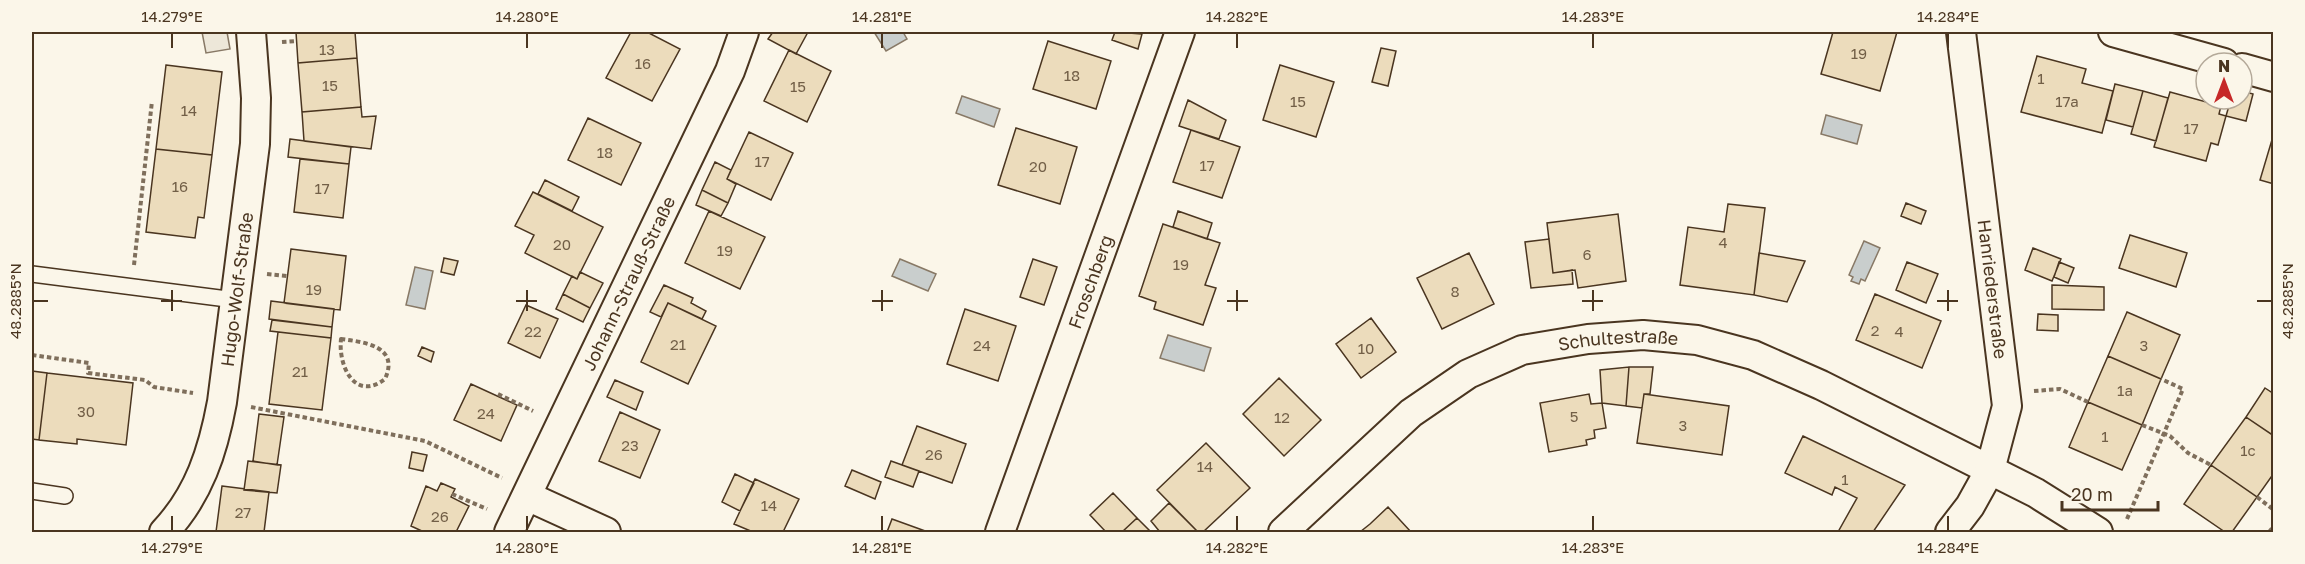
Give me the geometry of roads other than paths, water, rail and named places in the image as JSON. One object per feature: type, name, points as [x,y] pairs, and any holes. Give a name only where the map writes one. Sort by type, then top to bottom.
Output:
[{"type":"street","name":"Hugo-Wolf-Straße","points":[[164,532],[198,486],[214,444],[255,144],[256,98],[251,32]]},
{"type":"street","name":"Johann-Strauß-Straße","points":[[509,532],[520,490],[730,71],[744,32]]},
{"type":"street","name":"Froschberg","points":[[1000,532],[1180,32]]},
{"type":"street","name":"Hanriederstraße","points":[[1950,532],[1970,506],[1990,470],[2007,406],[1961,32]]},
{"type":"street","points":[[2113,32],[2194,55]]},
{"type":"street","points":[[2254,71],[2274,77]]},
{"type":"street","name":"Schultestraße","points":[[1283,532],[1411,413],[1468,374],[1522,350],[1588,339],[1643,335],[1697,340],[1753,355],[1821,385],[2036,493],[2098,532]]},
{"type":"street","points":[[520,490],[606,532]]},
{"type":"lane","points":[[32,274],[235,300]]},
{"type":"lane","points":[[32,491],[65,496]]}]
